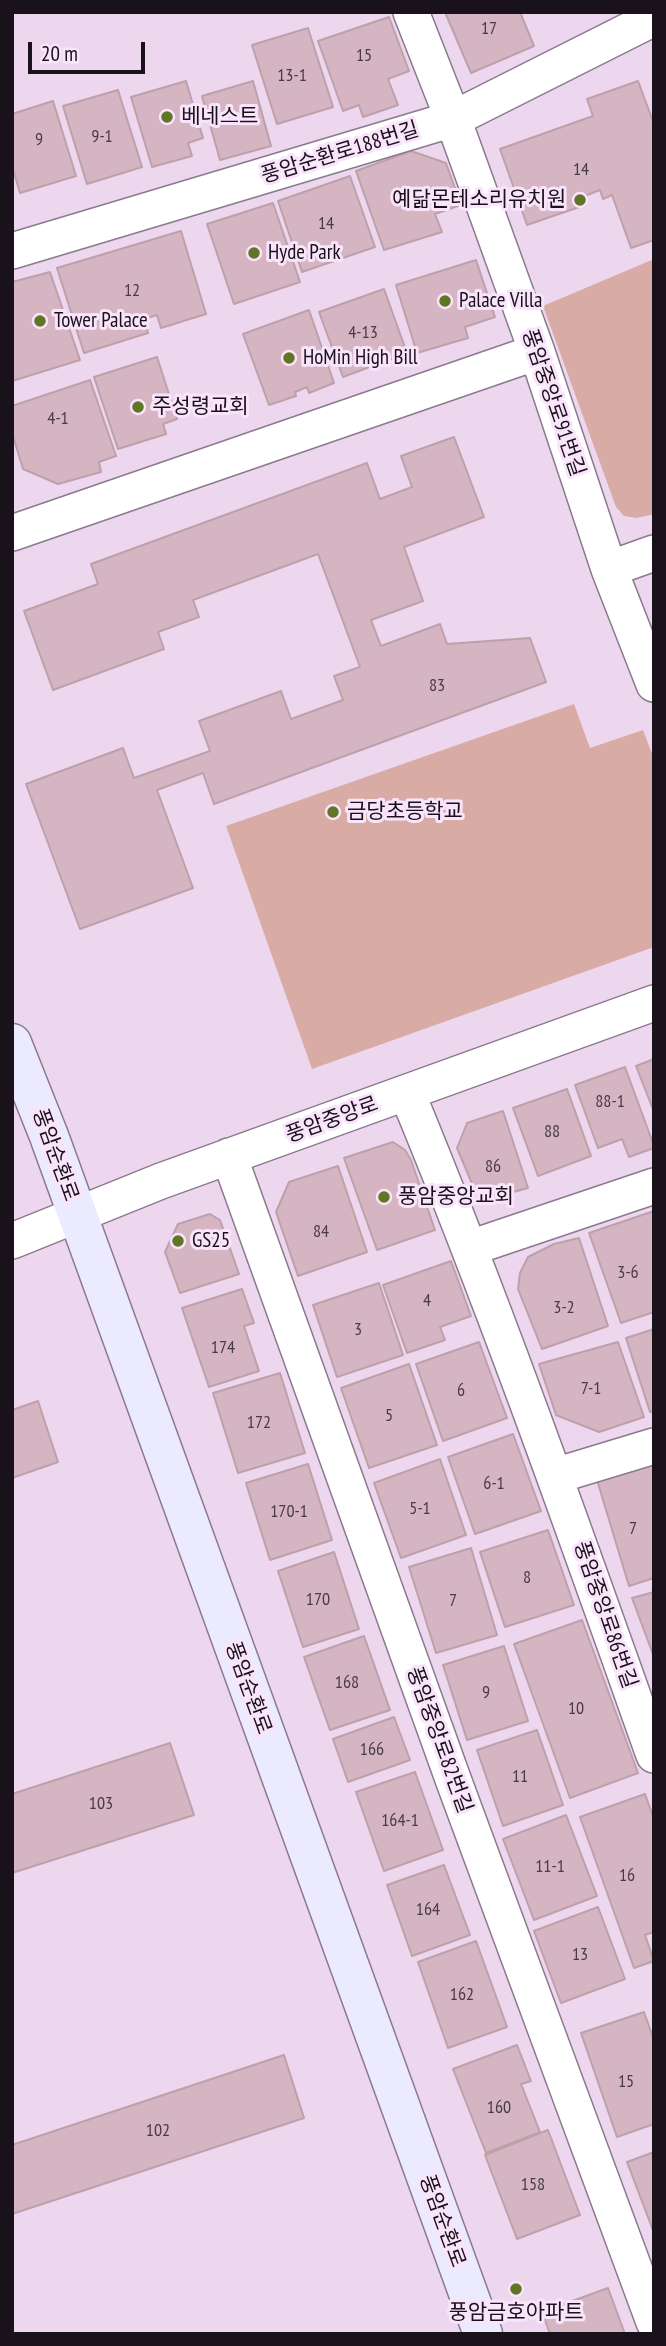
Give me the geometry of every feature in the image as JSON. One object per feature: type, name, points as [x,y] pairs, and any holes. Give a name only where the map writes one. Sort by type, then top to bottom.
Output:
[{"type":"street","name":"풍암중앙로91번길","points":[[411,12],[453,119],[537,352],[609,569],[654,684]]},
{"type":"street","name":"풍암순환로188번길","points":[[12,251],[453,119],[654,18]]},
{"type":"street","points":[[15,523],[537,352]]},
{"type":"street","points":[[609,569],[654,554]]},
{"type":"street","name":"풍암중앙로","points":[[12,1241],[161,1181],[654,1003]]},
{"type":"street","name":"풍암순환로","points":[[12,1043],[483,2334]]},
{"type":"street","name":"풍암중앙로86번길","points":[[407,1093],[470,1248],[555,1476],[654,1755]]},
{"type":"street","name":"풍암중앙로82번길","points":[[229,1156],[449,1766],[654,2322]]},
{"type":"street","points":[[470,1248],[654,1186]]},
{"type":"street","points":[[555,1476],[654,1446]]},
{"type":"shaded area","points":[[654,259],[654,514],[637,518],[624,516],[616,507],[543,306]]},
{"type":"shaded area","points":[[574,704],[590,748],[643,730],[654,759],[654,947],[312,1069],[226,826]]},
{"type":"building","points":[[445,12],[520,12],[534,46],[471,73]]},
{"type":"building","points":[[389,17],[409,71],[388,79],[398,105],[363,117],[359,105],[343,111],[318,41]]},
{"type":"building","points":[[308,28],[333,107],[277,124],[252,45]]},
{"type":"building","name":"베네스트","points":[[186,81],[203,138],[188,143],[192,156],[152,167],[131,97]]},
{"type":"building","points":[[253,81],[271,146],[220,160],[202,96]]},
{"type":"building","points":[[638,81],[654,124],[654,240],[631,248],[612,195],[603,199],[600,190],[582,197],[585,205],[527,225],[500,149],[593,116],[587,99]]},
{"type":"building","points":[[118,90],[142,167],[87,184],[63,106]]},
{"type":"building","points":[[53,101],[76,176],[20,193],[12,166],[12,114]]},
{"type":"building","points":[[411,151],[446,163],[461,205],[435,214],[442,232],[384,250],[356,171]]},
{"type":"building","points":[[350,176],[375,247],[302,272],[278,201]]},
{"type":"building","name":"Hyde Park","points":[[273,203],[300,282],[234,304],[207,224]]},
{"type":"building","points":[[181,231],[206,314],[161,328],[157,315],[144,319],[148,333],[84,353],[57,268]]},
{"type":"building","name":"Palace Villa","points":[[476,260],[495,317],[465,327],[468,338],[417,353],[396,285]]},
{"type":"building","name":"Tower Palace","points":[[50,272],[80,360],[12,381],[12,282]]},
{"type":"building","points":[[384,289],[407,353],[343,377],[319,312]]},
{"type":"building","name":"HoMin High Bill","points":[[309,310],[334,383],[309,393],[307,387],[295,392],[296,396],[269,405],[243,334]]},
{"type":"building","points":[[157,357],[177,419],[163,424],[166,434],[118,449],[94,377]]},
{"type":"building","points":[[90,380],[116,456],[99,462],[101,472],[58,484],[23,469],[12,433],[12,406]]},
{"type":"building","points":[[454,437],[484,517],[404,547],[423,601],[371,620],[381,646],[440,624],[447,644],[530,638],[546,682],[214,804],[203,773],[157,790],[193,888],[80,929],[26,784],[123,748],[134,778],[210,751],[199,721],[281,691],[291,719],[343,700],[334,676],[360,667],[318,554],[193,600],[199,617],[158,632],[164,649],[53,690],[24,611],[98,584],[91,564],[367,463],[380,499],[412,487],[401,456]]},
{"type":"building","points":[[654,1059],[654,1112],[636,1066]]},
{"type":"building","points":[[625,1067],[654,1146],[629,1157],[622,1139],[598,1148],[575,1085]]},
{"type":"building","points":[[567,1089],[591,1156],[538,1176],[513,1108]]},
{"type":"building","points":[[503,1111],[528,1188],[495,1197],[473,1186],[457,1148],[467,1123]]},
{"type":"building","points":[[393,1142],[405,1150],[411,1160],[435,1230],[377,1250],[344,1158]]},
{"type":"building","points":[[338,1166],[367,1252],[298,1276],[276,1212],[289,1182]]},
{"type":"building","points":[[654,1211],[654,1312],[621,1323],[589,1233]]},
{"type":"building","points":[[210,1214],[220,1220],[239,1274],[180,1293],[165,1252],[178,1224]]},
{"type":"building","points":[[579,1238],[608,1326],[542,1349],[518,1289],[520,1273],[528,1257],[554,1244]]},
{"type":"building","points":[[451,1261],[471,1316],[440,1327],[445,1340],[407,1353],[383,1285]]},
{"type":"building","points":[[379,1283],[403,1355],[337,1377],[313,1305]]},
{"type":"building","points":[[242,1289],[254,1323],[244,1326],[259,1371],[209,1387],[182,1308]]},
{"type":"building","points":[[654,1329],[654,1411],[650,1412],[626,1338]]},
{"type":"building","points":[[479,1342],[507,1418],[443,1441],[416,1364]]},
{"type":"building","points":[[618,1342],[644,1417],[599,1432],[556,1415],[539,1364]]},
{"type":"building","points":[[409,1364],[437,1445],[369,1468],[341,1388]]},
{"type":"building","points":[[280,1373],[305,1453],[238,1473],[213,1393]]},
{"type":"building","points":[[38,1401],[58,1462],[12,1478],[12,1410]]},
{"type":"building","points":[[513,1434],[541,1511],[475,1534],[448,1457]]},
{"type":"building","points":[[440,1459],[466,1535],[401,1558],[374,1483]]},
{"type":"building","points":[[654,1463],[654,1578],[629,1586],[597,1480]]},
{"type":"building","points":[[308,1464],[332,1540],[270,1560],[246,1483]]},
{"type":"building","points":[[548,1530],[574,1605],[505,1627],[480,1552]]},
{"type":"building","points":[[471,1548],[497,1635],[436,1653],[409,1567]]},
{"type":"building","points":[[334,1552],[359,1629],[303,1647],[278,1571]]},
{"type":"building","points":[[654,1592],[654,1657],[632,1598]]},
{"type":"building","points":[[582,1620],[638,1773],[570,1798],[514,1644]]},
{"type":"building","points":[[364,1636],[390,1710],[330,1730],[304,1657]]},
{"type":"building","points":[[504,1646],[528,1721],[467,1740],[443,1665]]},
{"type":"building","points":[[394,1717],[410,1760],[348,1782],[333,1739]]},
{"type":"building","points":[[537,1730],[563,1805],[503,1826],[477,1750]]},
{"type":"building","points":[[170,1743],[194,1815],[12,1873],[12,1794]]},
{"type":"building","points":[[415,1772],[443,1850],[384,1871],[356,1792]]},
{"type":"building","points":[[645,1794],[654,1819],[654,1932],[645,1935],[654,1961],[634,1968],[580,1817]]},
{"type":"building","points":[[566,1815],[597,1896],[534,1920],[503,1839]]},
{"type":"building","points":[[444,1865],[470,1935],[412,1956],[387,1885]]},
{"type":"building","points":[[598,1907],[625,1979],[561,2003],[534,1931]]},
{"type":"building","points":[[476,1941],[507,2027],[448,2048],[418,1962]]},
{"type":"building","points":[[644,2012],[654,2040],[654,2124],[617,2137],[581,2033]]},
{"type":"building","points":[[517,2045],[531,2081],[521,2084],[540,2132],[486,2153],[453,2069]]},
{"type":"building","points":[[284,2055],[304,2118],[12,2214],[12,2145]]},
{"type":"building","points":[[548,2130],[580,2215],[517,2239],[485,2155]]},
{"type":"building","points":[[654,2152],[654,2233],[627,2162]]},
{"type":"building","points":[[608,2288],[625,2334],[550,2334],[542,2312]]},
{"type":"place","name":"베네스트","points":[[167,117]]},
{"type":"place","name":"예닮몬테소리유치원","points":[[580,200]]},
{"type":"place","name":"Hyde Park","points":[[254,253]]},
{"type":"place","name":"Palace Villa","points":[[445,301]]},
{"type":"place","name":"Tower Palace","points":[[40,321]]},
{"type":"place","name":"HoMin High Bill","points":[[289,358]]},
{"type":"place","name":"주성령교회","points":[[138,407]]},
{"type":"place","name":"금당초등학교","points":[[333,812]]},
{"type":"place","name":"풍암중앙교회","points":[[384,1197]]},
{"type":"place","name":"GS25","points":[[178,1241]]},
{"type":"place","name":"풍암금호아파트","points":[[516,2289]]}]
